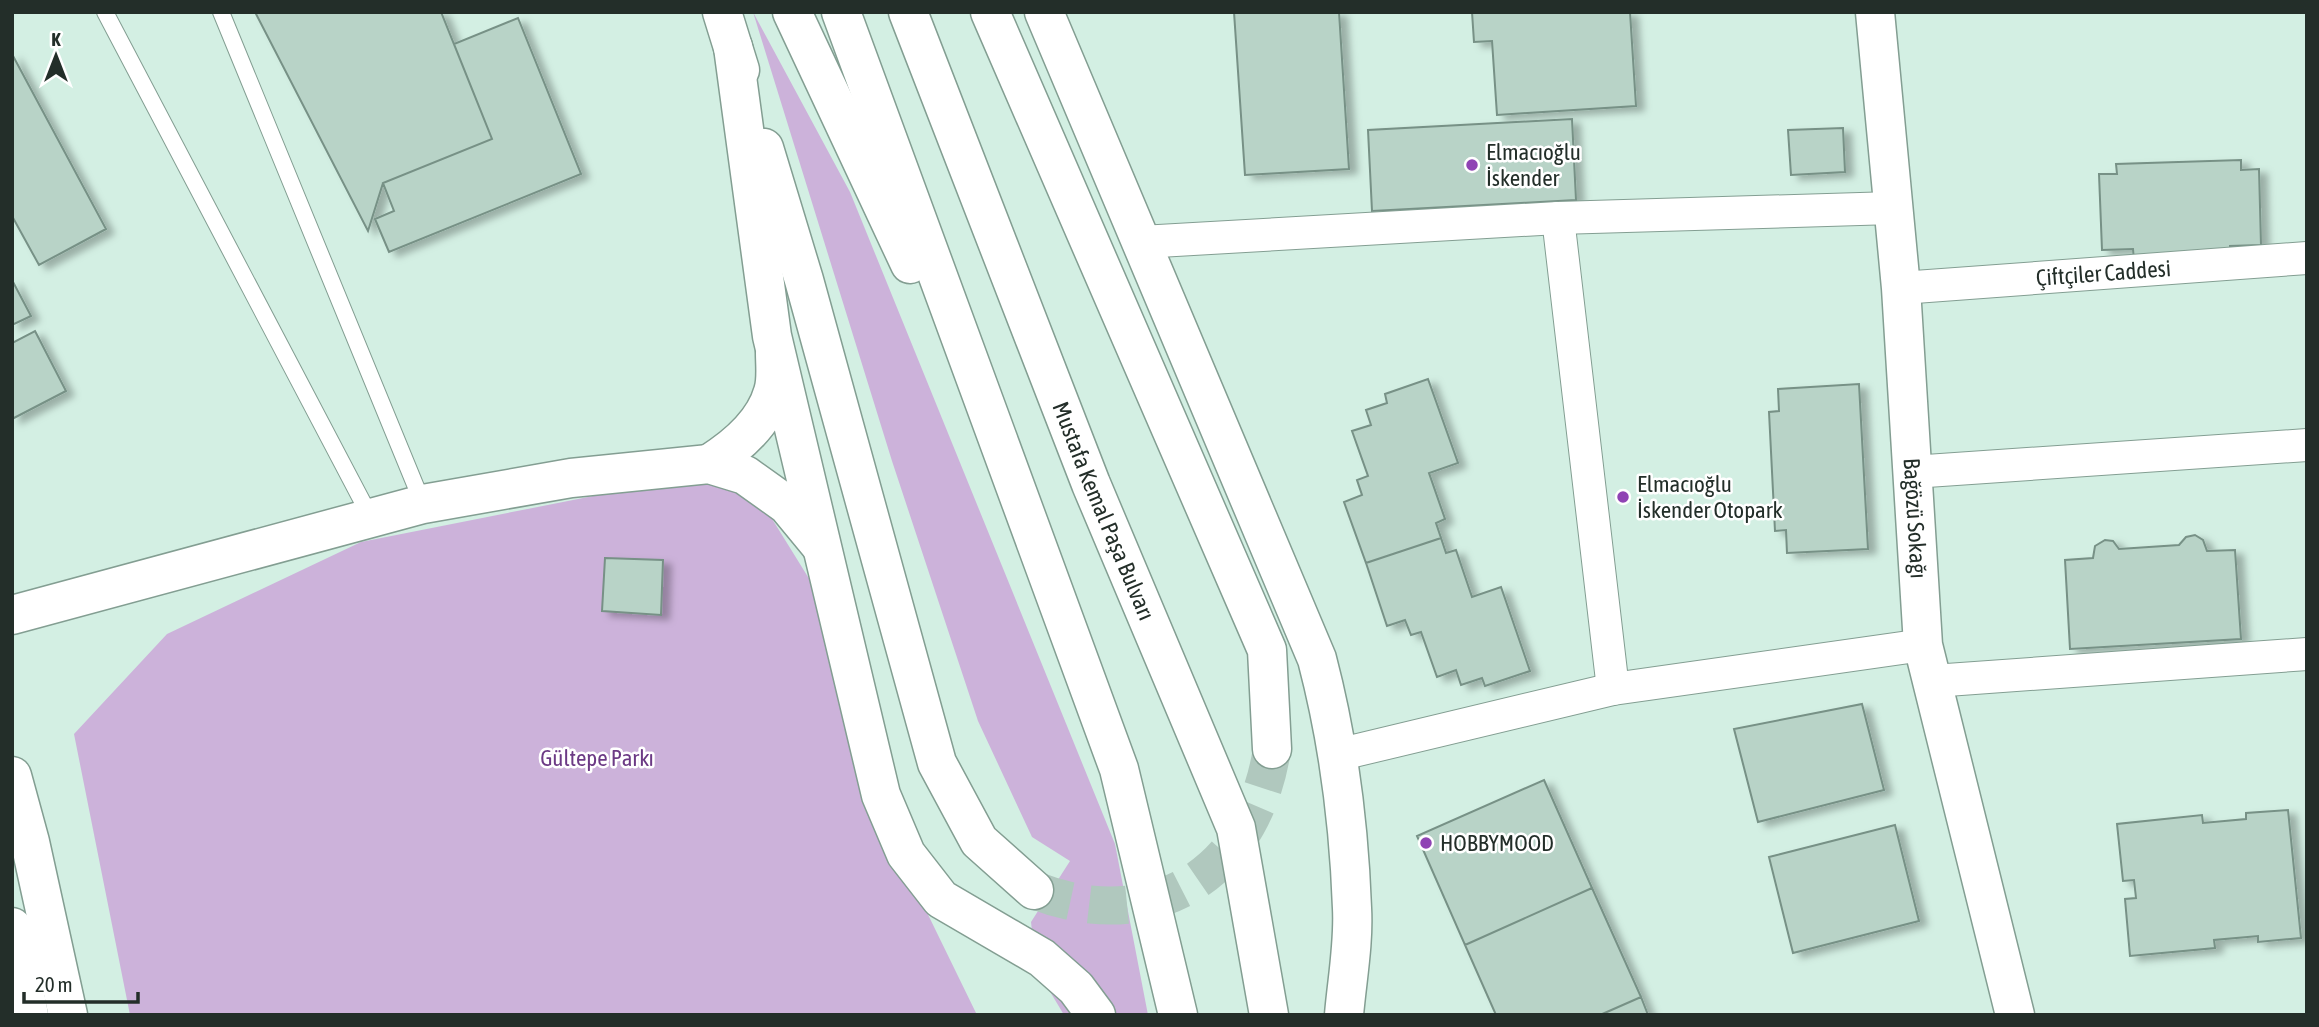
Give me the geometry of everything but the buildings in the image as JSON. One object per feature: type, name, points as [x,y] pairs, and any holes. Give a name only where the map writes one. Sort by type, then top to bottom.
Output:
[{"type":"main road","points":[[792,12],[1020,497]]},
{"type":"main road","points":[[841,12],[1119,769],[1178,1015]]},
{"type":"main road","name":"Mustafa Kemal Paşa Bulvarı","points":[[908,12],[1091,484],[1236,828],[1269,1015]]},
{"type":"main road","points":[[936,12],[1091,484]]},
{"type":"main road","points":[[990,12],[1267,650],[1272,749]]},
{"type":"main road","points":[[1044,12],[1303,623],[1329,707],[1337,755],[1352,910],[1344,1015]]},
{"type":"main road","name":"Bağözü Sokağı","points":[[1875,12],[1901,288],[1923,645],[2015,1015]]},
{"type":"main road","points":[[727,30],[775,352],[881,795],[906,854],[941,899],[1042,958],[1076,988],[1096,1015]]},
{"type":"main road","points":[[727,30],[804,280],[937,764],[979,841],[1034,890]]},
{"type":"main road","points":[[709,464],[732,449],[757,424],[774,391],[775,352]]},
{"type":"main road","points":[[12,615],[423,504],[570,478],[709,464],[746,475],[788,505],[820,545]]},
{"type":"main road","points":[[12,776],[30,842],[68,1015]]},
{"type":"main road","points":[[12,927],[29,1015]]},
{"type":"street","points":[[1141,242],[1558,218],[1893,208]]},
{"type":"street","points":[[1558,218],[1613,689]]},
{"type":"street","name":"Çiftçiler Caddesi","points":[[1901,288],[2307,258]]},
{"type":"street","points":[[1912,472],[2307,445]]},
{"type":"street","points":[[1337,755],[1613,689],[1923,645]]},
{"type":"street","points":[[1933,681],[2307,654]]},
{"type":"lane","points":[[104,12],[371,518]]},
{"type":"lane","points":[[221,12],[423,504]]},
{"type":"green space","points":[[753,12],[850,192],[1115,844],[1148,1015],[1064,1015],[1036,968],[1031,922],[1070,861],[1032,837],[978,721],[892,461]]},
{"type":"green space","name":"Gültepe Parkı","points":[[684,478],[756,493],[826,606],[876,808],[977,1015],[130,1015],[74,734],[167,634],[361,542]]},
{"type":"tunnel","points":[[1034,890],[1078,903],[1119,905],[1157,899],[1190,884],[1220,861],[1244,830],[1261,793],[1272,749]]},
{"type":"place","name":"Elmacıoğlu İskender","points":[[1472,165]]},
{"type":"place","name":"Elmacıoğlu İskender Otopark","points":[[1623,497]]},
{"type":"place","name":"HOBBYMOOD","points":[[1426,843]]}]
